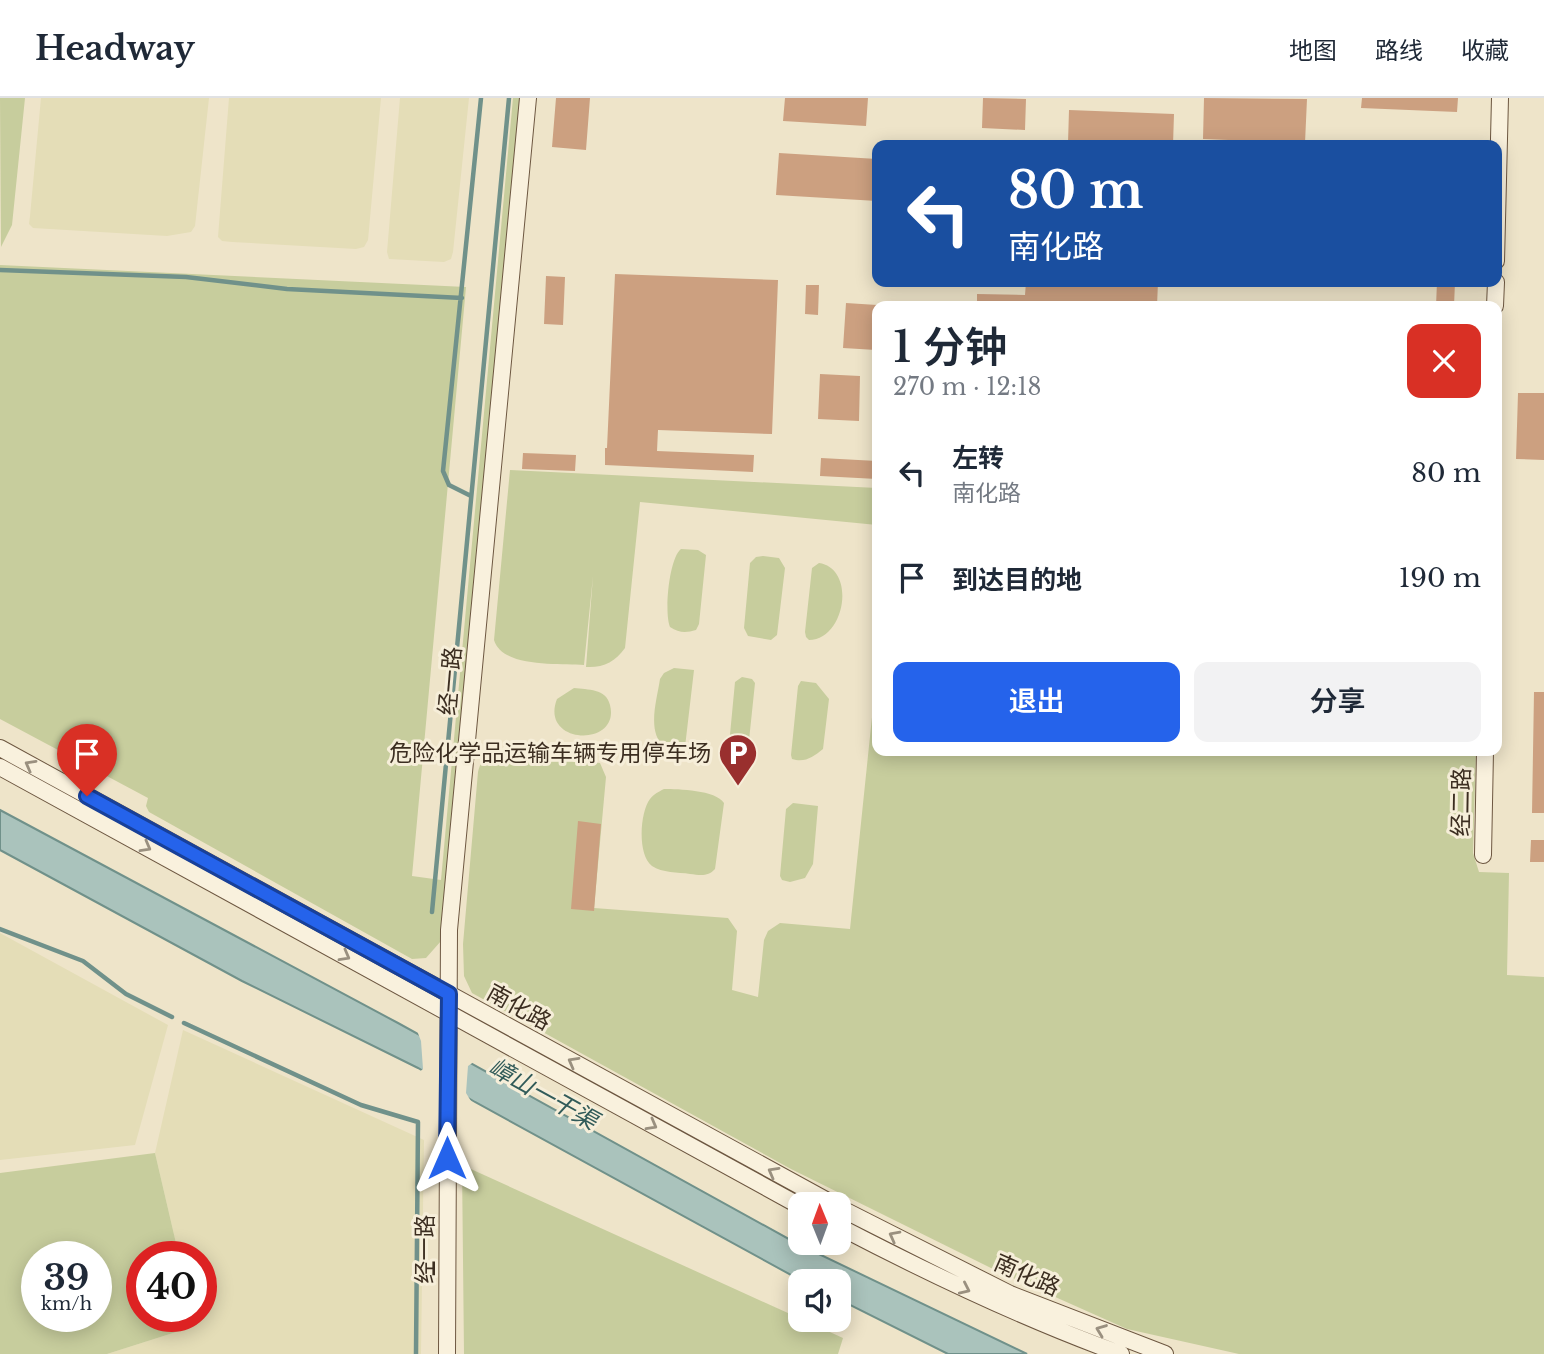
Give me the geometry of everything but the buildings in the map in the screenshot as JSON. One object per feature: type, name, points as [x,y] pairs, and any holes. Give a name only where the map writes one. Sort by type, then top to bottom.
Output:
[{"type":"main road","name":"经一路","points":[[447,1354],[450,916],[528,98]]},
{"type":"main road","points":[[1499,140],[1500,98]]},
{"type":"main road","name":"南化路","points":[[0,748],[811,1192]]},
{"type":"main road","name":"经二路","points":[[1483,855],[1485,756]]},
{"type":"main road","name":"南化路","points":[[0,767],[788,1199]]},
{"type":"main road","name":"南化路","points":[[851,1214],[1010,1294],[1165,1354]]},
{"type":"main road","name":"南化路","points":[[851,1233],[1006,1308],[1121,1354]]},
{"type":"shaded area","points":[[41,98],[209,98],[195,226],[191,232],[167,236],[33,228],[29,224]]},
{"type":"shaded area","points":[[229,98],[381,98],[368,240],[364,247],[356,249],[232,242],[222,241],[218,237]]},
{"type":"shaded area","points":[[400,98],[469,98],[453,252],[451,259],[444,262],[389,259],[387,252]]},
{"type":"shaded area","points":[[0,933],[168,1025],[135,1145],[0,1160]]},
{"type":"shaded area","points":[[183,1030],[424,1140],[421,1354],[107,1354],[176,1332],[217,1332],[217,1241],[176,1241],[155,1153]]},
{"type":"green space","points":[[0,98],[25,98],[12,225],[1,247]]},
{"type":"green space","points":[[513,98],[520,98],[445,915],[441,941],[426,958],[412,959],[149,812],[146,806],[148,798],[0,719],[0,265],[466,287],[412,876],[441,880]]},
{"type":"green space","points":[[510,470],[872,488],[872,525],[640,502],[625,648],[617,657],[608,663],[586,667],[593,576],[584,665],[520,660],[499,649],[494,640]]},
{"type":"green space","points":[[681,549],[698,550],[706,555],[699,624],[696,630],[686,632],[670,627],[668,620],[673,563]]},
{"type":"green space","points":[[756,557],[779,558],[785,568],[777,635],[771,640],[748,636],[744,628],[750,563]]},
{"type":"green space","points":[[819,563],[831,568],[839,578],[842,604],[831,629],[821,637],[809,640],[805,632],[812,568]]},
{"type":"green space","points":[[674,668],[694,670],[685,747],[675,750],[665,747],[659,741],[654,725],[660,679],[664,673]]},
{"type":"green space","points":[[742,677],[752,679],[755,683],[748,750],[742,756],[733,755],[729,745],[735,682]]},
{"type":"green space","points":[[801,681],[816,683],[829,699],[823,749],[805,760],[792,759],[791,755],[798,686]]},
{"type":"green space","points":[[574,688],[596,691],[608,699],[610,719],[604,729],[581,735],[569,732],[559,725],[555,714],[557,699]]},
{"type":"green space","points":[[872,717],[872,756],[1476,756],[1473,853],[1479,872],[1509,873],[1507,975],[1544,977],[1544,1354],[1239,1354],[1127,1329],[995,1270],[851,1199],[851,1192],[837,1192],[791,1169],[472,993],[464,976],[463,944],[478,772],[481,764],[491,754],[500,752],[600,763],[606,777],[594,908],[728,918],[737,931],[732,990],[758,997],[764,940],[768,931],[780,923],[850,929]]},
{"type":"green space","points":[[664,789],[705,793],[724,803],[715,869],[710,873],[700,875],[665,871],[652,866],[647,860],[642,843],[644,813],[650,799]]},
{"type":"green space","points":[[793,803],[818,806],[813,864],[805,878],[790,882],[782,880],[780,876],[786,809]]},
{"type":"green space","points":[[155,1153],[176,1241],[126,1241],[126,1332],[176,1332],[107,1354],[0,1354],[0,1173]]},
{"type":"green space","points":[[462,1165],[788,1313],[788,1332],[830,1332],[843,1338],[838,1354],[464,1354]]},
{"type":"water","points":[[0,810],[398,1023],[788,1239],[788,1255],[821,1255],[850,1269],[788,1269],[788,1273],[418,1068],[242,981],[0,850]]},
{"type":"water","points":[[851,1269],[1027,1354],[948,1354],[851,1306]]},
{"type":"pier","points":[[416,1028],[475,1061],[468,1066],[466,1093],[474,1106],[418,1073],[423,1069],[421,1041]]},
{"type":"waterway","points":[[471,496],[449,485],[443,471],[481,98]]},
{"type":"waterway","points":[[432,912],[509,98]]},
{"type":"waterway","points":[[0,270],[186,277],[287,289],[462,298]]},
{"type":"waterway","points":[[0,929],[83,961],[126,994],[172,1017]]},
{"type":"waterway","points":[[184,1023],[361,1105],[418,1122],[416,1354]]},
{"type":"place","name":"危险化学品运输车辆专用停车场","points":[[738,787]]},
{"type":"route","points":[[87,796],[449,994],[447,1158]]},
{"type":"water label","name":"嶂山一干渠","points":[[543,1094]]}]
